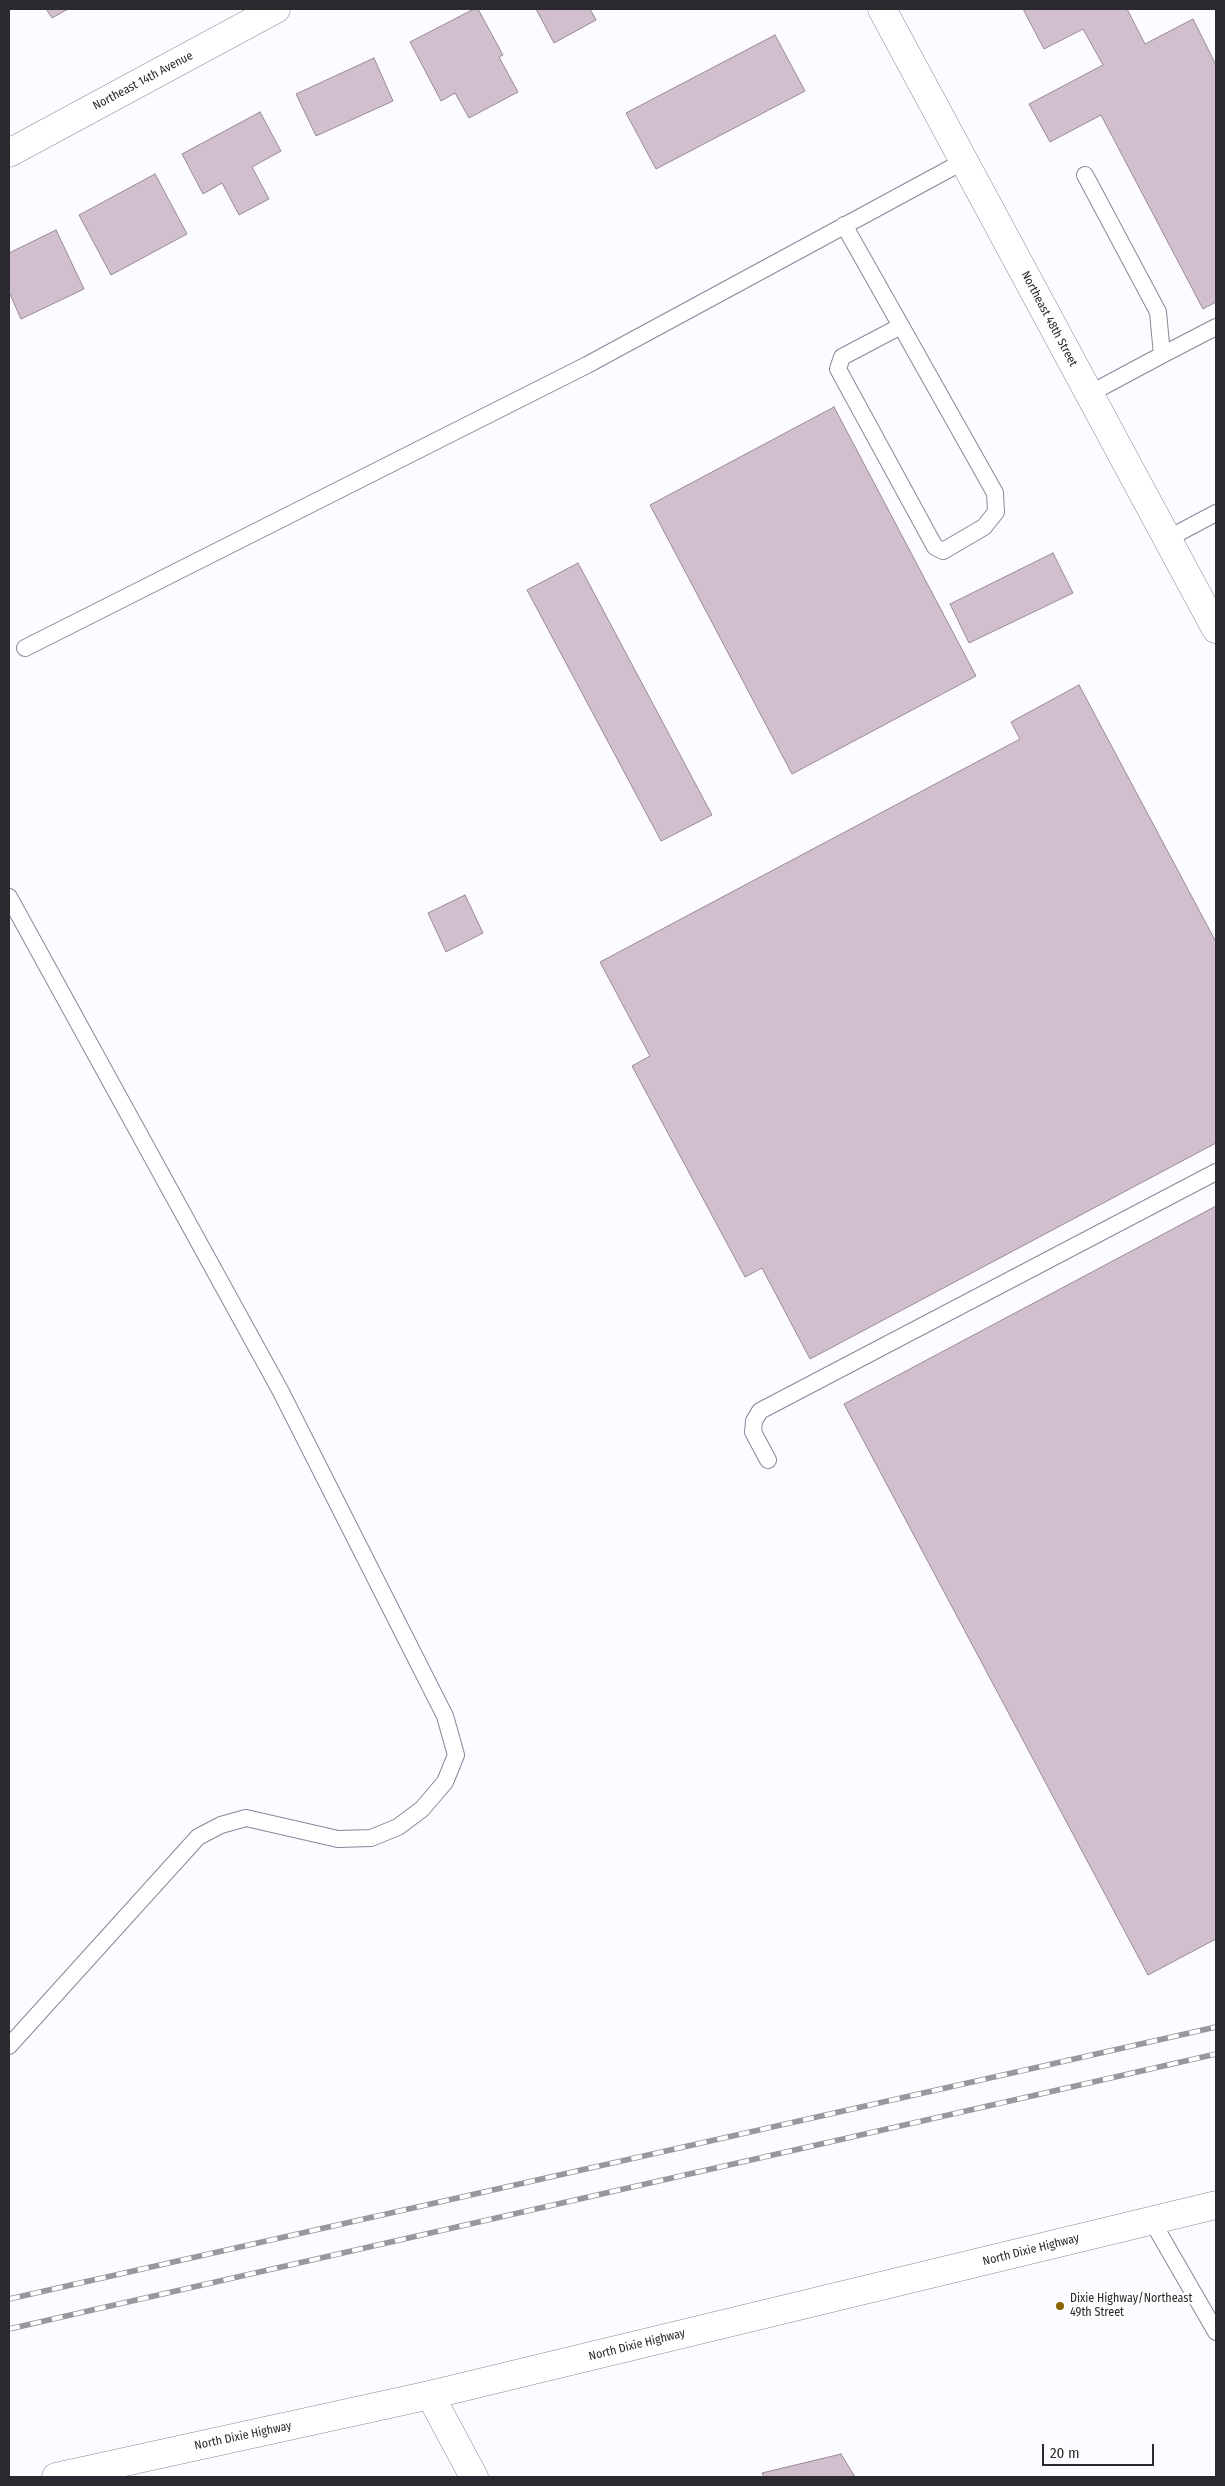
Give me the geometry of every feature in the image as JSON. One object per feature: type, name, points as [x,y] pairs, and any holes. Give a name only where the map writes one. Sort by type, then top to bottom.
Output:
[{"type":"main road","name":"Northeast 14th Avenue","points":[[9,153],[276,9]]},
{"type":"main road","name":"Northeast 48th Street","points":[[882,9],[1216,629]]},
{"type":"main road","name":"North Dixie Highway","points":[[56,2477],[430,2394],[1216,2205]]},
{"type":"main road","points":[[430,2394],[474,2477]]},
{"type":"lane","points":[[25,648],[586,365],[964,161]]},
{"type":"lane","points":[[1085,175],[1158,312],[1162,355]]},
{"type":"lane","points":[[844,225],[901,326],[995,494],[996,512],[984,527],[943,551],[935,547],[838,369],[842,358],[901,326]]},
{"type":"lane","points":[[1089,394],[1216,327]]},
{"type":"lane","points":[[1167,539],[1216,513]]},
{"type":"lane","points":[[9,897],[280,1390],[445,1716],[456,1755],[445,1782],[422,1809],[398,1827],[371,1838],[338,1838],[246,1818],[221,1825],[198,1837],[9,2046]]},
{"type":"lane","points":[[768,1460],[754,1432],[754,1421],[760,1411],[1216,1172]]},
{"type":"lane","points":[[1152,2220],[1216,2332]]},
{"type":"building","points":[[46,9],[68,9],[52,18]]},
{"type":"building","points":[[474,9],[478,9],[503,55],[499,57],[518,92],[469,118],[455,93],[441,101],[410,42]]},
{"type":"building","points":[[536,9],[590,9],[596,20],[554,43]]},
{"type":"building","points":[[1023,9],[1127,9],[1145,44],[1193,19],[1216,65],[1216,302],[1203,309],[1101,115],[1050,142],[1029,104],[1103,65],[1083,29],[1044,49]]},
{"type":"building","points":[[775,35],[805,91],[656,169],[626,113]]},
{"type":"building","points":[[374,58],[393,101],[316,136],[296,94]]},
{"type":"building","points":[[260,112],[281,151],[252,167],[269,199],[239,215],[222,183],[203,194],[182,154]]},
{"type":"building","points":[[155,174],[187,234],[111,275],[79,215]]},
{"type":"building","points":[[56,230],[84,289],[21,319],[9,292],[9,253]]},
{"type":"building","points":[[834,407],[976,676],[792,774],[650,505]]},
{"type":"building","points":[[1053,553],[1073,593],[969,643],[950,604]]},
{"type":"building","points":[[578,563],[712,815],[661,841],[527,590]]},
{"type":"building","points":[[1079,685],[1216,942],[1216,1143],[810,1359],[762,1268],[745,1277],[632,1066],[650,1056],[600,962],[1020,739],[1011,722]]},
{"type":"building","points":[[465,895],[483,933],[446,952],[428,913]]},
{"type":"building","points":[[1216,1206],[1216,1939],[1148,1975],[844,1404]]},
{"type":"building","points":[[841,2454],[855,2477],[764,2477],[762,2473]]},
{"type":"railway","points":[[9,2299],[1216,2027]]},
{"type":"railway","points":[[9,2329],[1216,2054]]},
{"type":"place","name":"Dixie Highway/Northeast 49th Street","points":[[1060,2306]]}]
